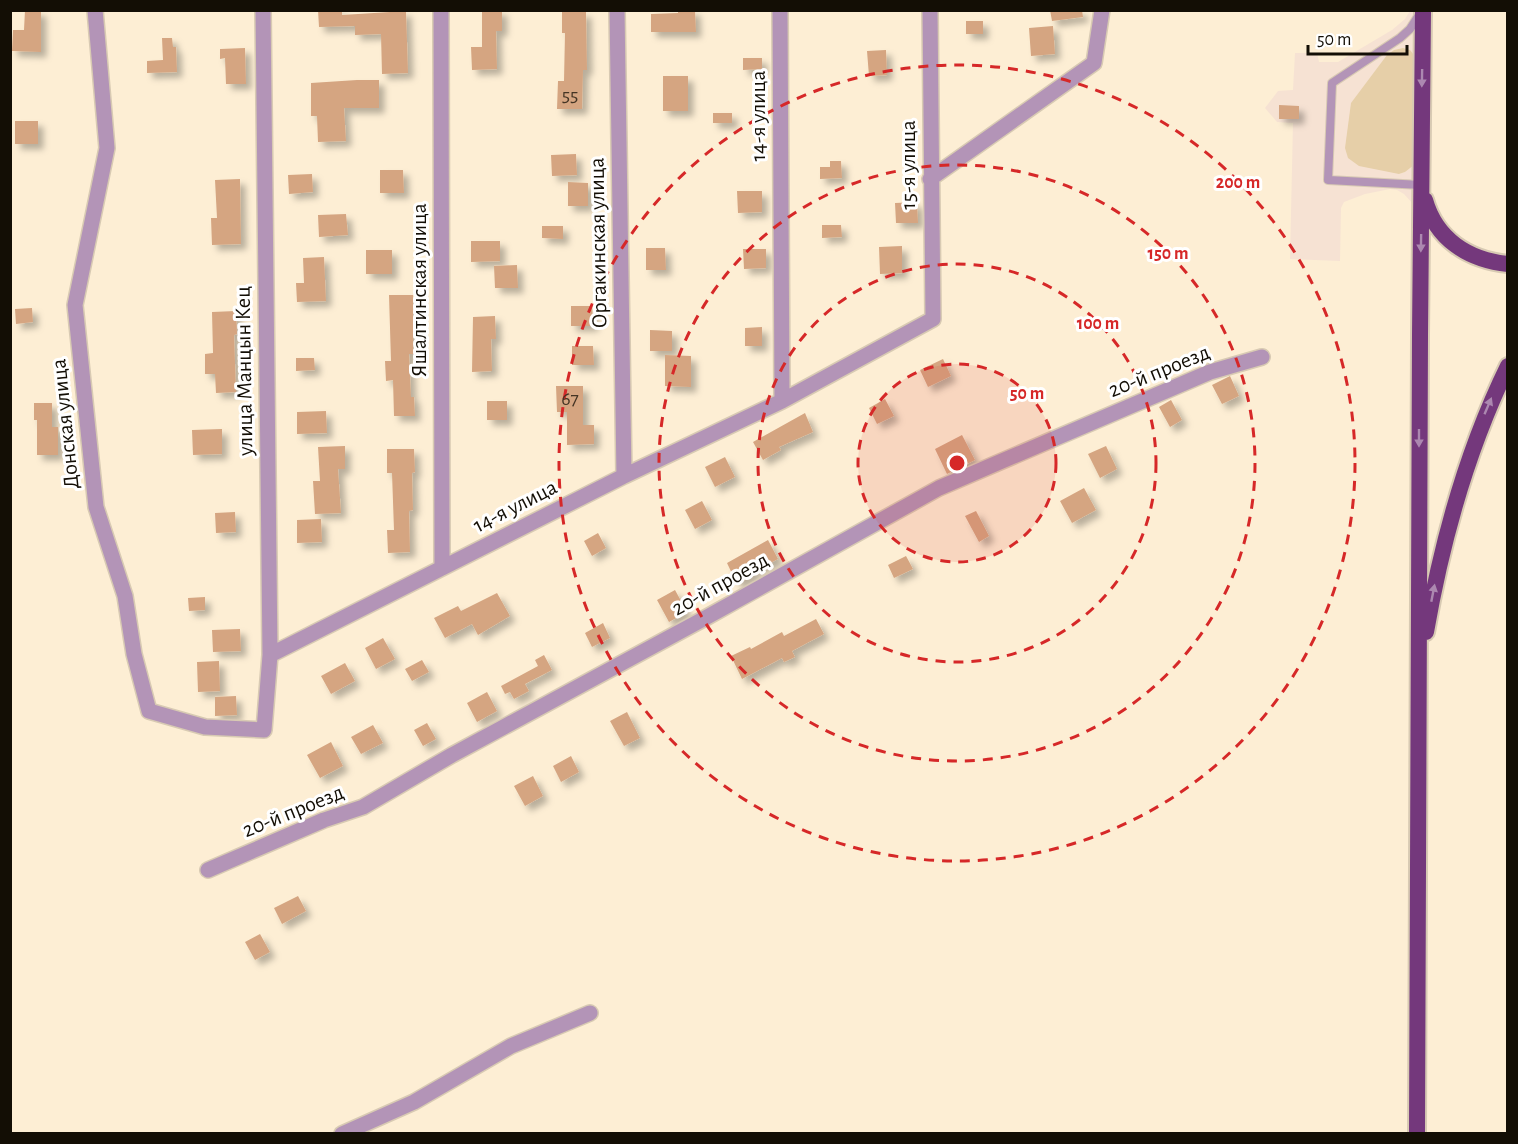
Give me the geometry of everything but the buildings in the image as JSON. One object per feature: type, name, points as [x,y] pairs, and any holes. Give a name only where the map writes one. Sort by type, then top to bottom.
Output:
[{"type":"highway","points":[[1417,1134],[1422,10]]},
{"type":"highway","points":[[1421,185],[1428,210],[1435,224],[1453,245],[1472,256],[1495,263],[1508,264]]},
{"type":"highway","points":[[1418,692],[1435,581],[1452,512],[1475,441],[1508,366]]},
{"type":"street","name":"Донская улица","points":[[95,10],[107,148],[75,305],[96,507],[125,596],[134,654],[149,711],[205,728],[264,730]]},
{"type":"street","name":"улица Манцын Кец","points":[[263,10],[270,655],[264,730]]},
{"type":"street","name":"Яшалтинская улица","points":[[441,10],[442,568]]},
{"type":"street","name":"Оргакинская улица","points":[[617,10],[624,476]]},
{"type":"street","name":"14-я улица","points":[[780,10],[782,401]]},
{"type":"street","name":"15-я улица","points":[[930,10],[933,320]]},
{"type":"street","points":[[930,179],[1094,63],[1102,10]]},
{"type":"street","name":"14-я улица","points":[[270,655],[624,476],[782,401],[933,320]]},
{"type":"street","name":"20-й проезд","points":[[208,870],[324,820],[363,807],[452,755],[717,612],[939,488],[1210,372],[1262,357]]},
{"type":"street","points":[[342,1134],[414,1102],[511,1046],[590,1013]]},
{"type":"lane","points":[[1421,185],[1328,180],[1332,83],[1400,38],[1410,29],[1422,10]]},
{"type":"shaded area","points":[[1410,11],[1415,11],[1414,55],[1410,50],[1403,48],[1387,55],[1399,174],[1414,165],[1413,204],[1404,194],[1390,189],[1365,194],[1344,202],[1341,208],[1340,261],[1290,259],[1293,123],[1277,122],[1265,108],[1278,91],[1293,90],[1295,53],[1317,53],[1319,62],[1338,62],[1392,30],[1405,19]]},
{"type":"shaded area","points":[[1403,48],[1410,50],[1414,55],[1414,165],[1399,174],[1359,166],[1348,158],[1345,148],[1351,103],[1387,55]]}]
